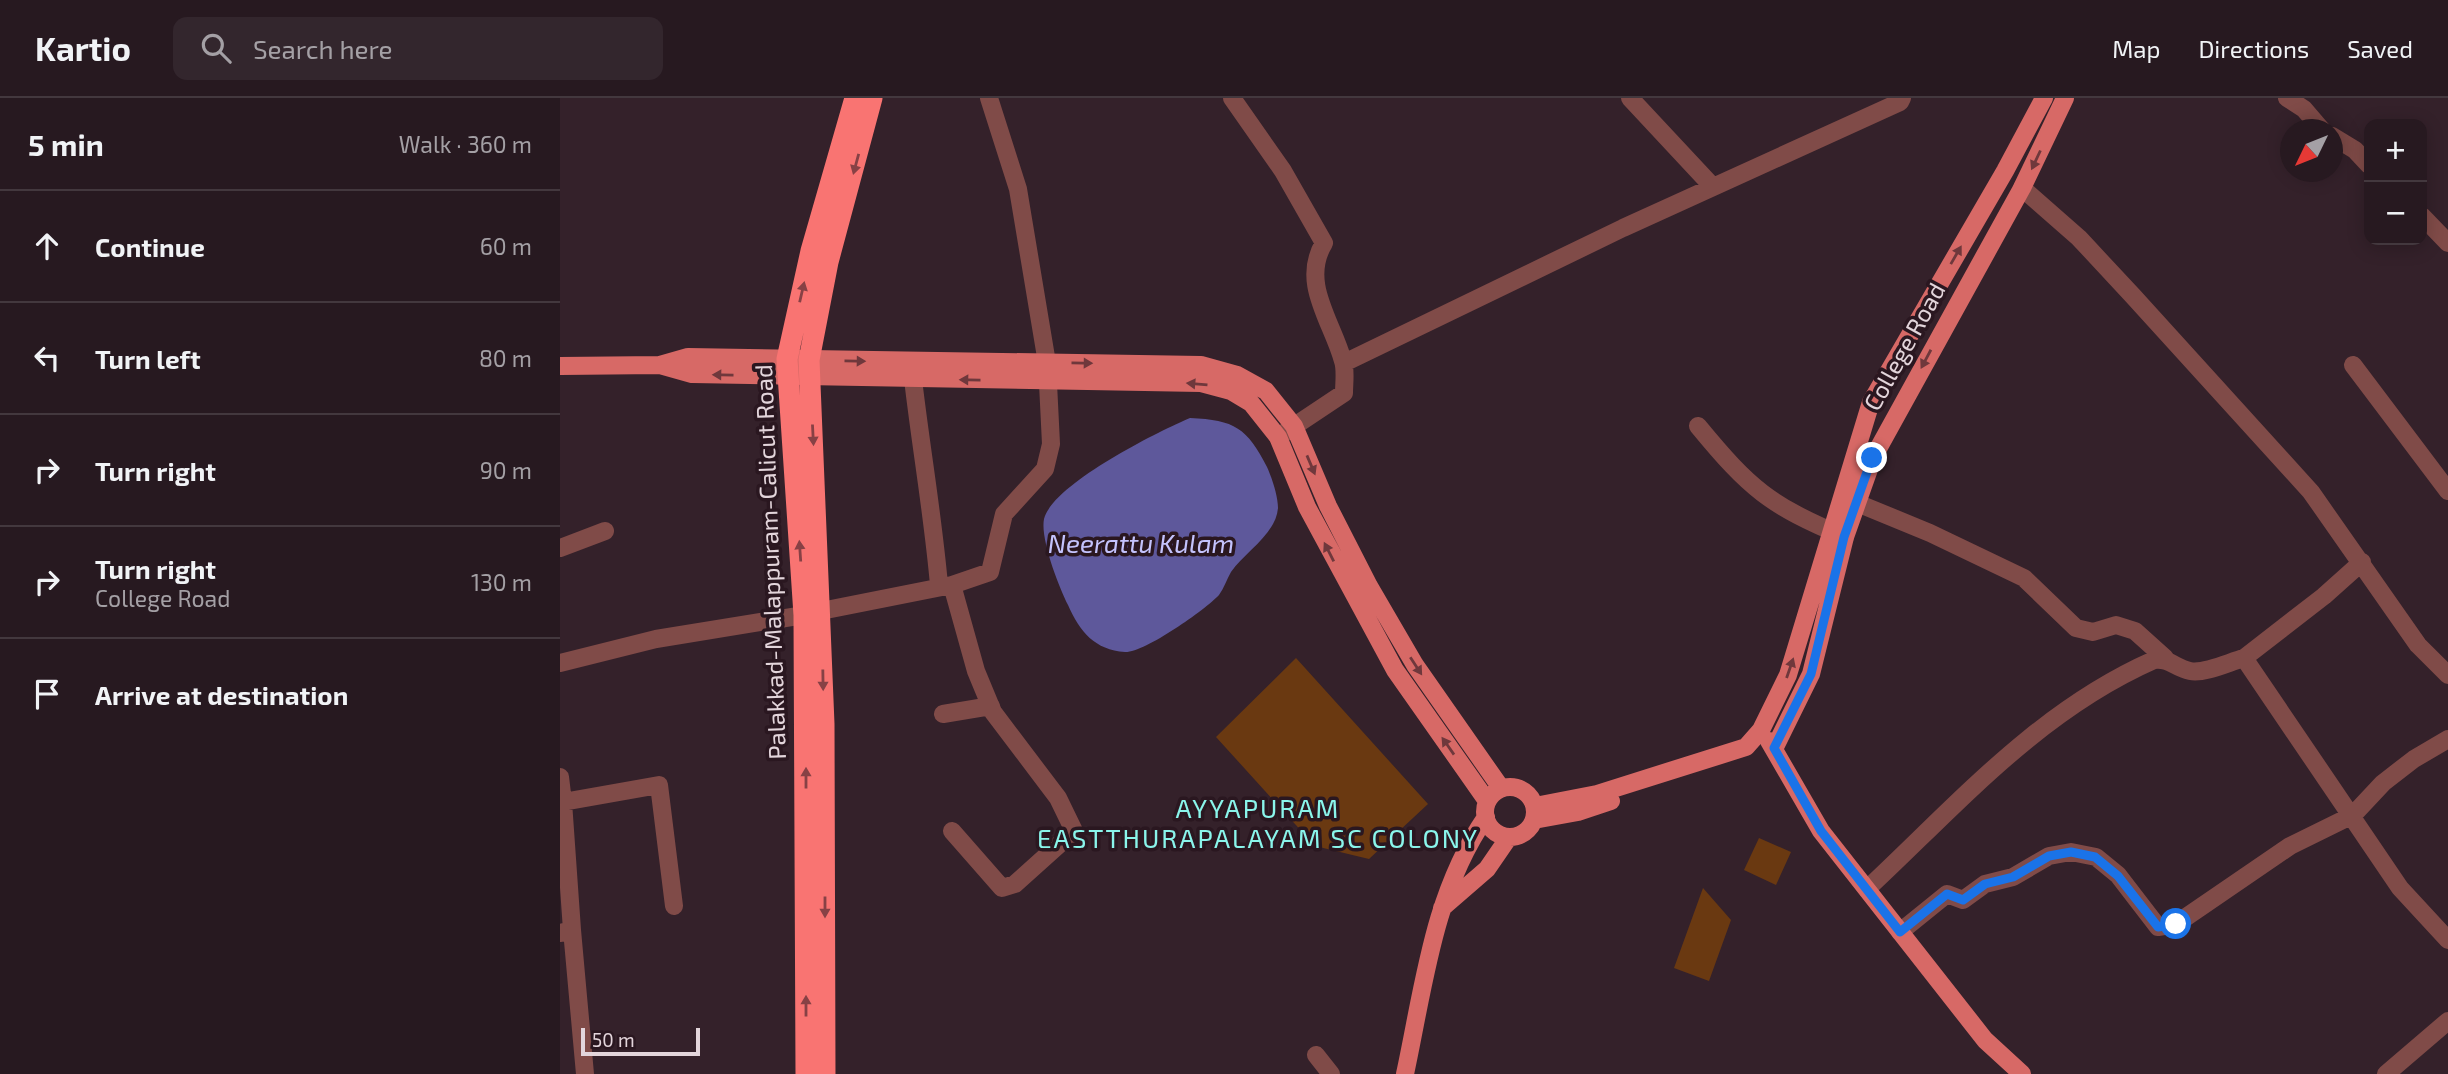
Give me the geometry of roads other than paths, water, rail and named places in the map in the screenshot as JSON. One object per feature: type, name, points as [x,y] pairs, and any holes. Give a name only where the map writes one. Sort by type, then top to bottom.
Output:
[{"type":"highway","name":"Palakkad-Malappuram-Calicut Road","points":[[806,1074],[813,613],[788,368],[811,251],[855,98]]},
{"type":"highway","name":"Palakkad-Malappuram-Calicut Road","points":[[825,1074],[813,613],[810,369],[828,262],[873,98]]},
{"type":"main road","name":"College Road","points":[[1774,748],[1811,674],[1839,535],[1871,402],[2044,98]]},
{"type":"main road","name":"College Road","points":[[1762,730],[1788,675],[1839,535],[1857,503],[1872,458],[2022,188],[2064,98]]},
{"type":"main road","points":[[810,369],[1048,363],[1201,365],[1237,374],[1266,391],[1294,426],[1328,506],[1415,665],[1501,788],[1522,790],[1534,813],[1528,829],[1509,837],[1487,869],[1442,908]]},
{"type":"main road","points":[[560,366],[660,365],[692,374],[788,368],[913,379],[1202,383],[1231,391],[1251,403],[1278,437],[1307,508],[1375,636],[1486,809],[1499,834],[1509,837]]},
{"type":"main road","points":[[1534,813],[1746,747],[1762,730],[1821,831],[1985,1040],[2022,1074]]},
{"type":"main road","points":[[1534,813],[1578,812],[1774,748]]},
{"type":"main road","points":[[1405,1074],[1428,950],[1442,908],[1452,879],[1486,809],[1501,788]]},
{"type":"street","points":[[560,663],[656,639],[813,613],[945,585],[989,572],[1004,514],[1045,469],[1051,444],[1048,363],[1018,189],[989,98]]},
{"type":"street","points":[[1233,98],[1283,170],[1324,243],[1314,259],[1316,290],[1344,363],[1344,393],[1278,437]]},
{"type":"street","points":[[1630,98],[1713,187]]},
{"type":"street","points":[[1344,363],[1713,187],[1899,102],[1902,98]]},
{"type":"street","points":[[2287,98],[2304,109],[2313,119]]},
{"type":"street","points":[[2343,142],[2364,160]]},
{"type":"street","points":[[2022,188],[2079,238],[2311,492],[2418,645],[2448,676]]},
{"type":"street","points":[[2427,221],[2448,243]]},
{"type":"street","points":[[2353,365],[2448,491]]},
{"type":"street","points":[[913,379],[923,469],[945,585],[991,706],[1058,798],[1074,831],[1015,884],[1002,888],[952,831]]},
{"type":"street","points":[[1699,426],[1738,475],[1763,496],[1795,517],[1839,535]]},
{"type":"street","points":[[1857,503],[1930,533],[2024,578],[2076,628],[2093,632],[2116,625],[2135,631],[2165,658],[2188,671],[2199,672],[2244,658],[2324,596],[2362,562]]},
{"type":"street","points":[[560,548],[605,531]]},
{"type":"street","points":[[1867,889],[1977,780],[2053,719],[2121,676],[2154,660],[2165,658]]},
{"type":"street","points":[[2244,658],[2400,888],[2448,940]]},
{"type":"street","points":[[943,714],[991,706]]},
{"type":"street","points":[[1900,932],[1947,894],[1963,900],[1985,884],[2013,877],[2049,856],[2071,852],[2095,857],[2118,876],[2158,927],[2176,924],[2290,846],[2353,815],[2383,783],[2414,759],[2448,739]]},
{"type":"street","points":[[560,777],[566,931],[586,1074]]},
{"type":"street","points":[[561,802],[659,785],[674,906]]},
{"type":"street","points":[[2386,1074],[2448,1021]]},
{"type":"street","points":[[1316,1055],[1331,1074]]},
{"type":"water","name":"Neerattu Kulam","points":[[1190,418],[1229,424],[1253,443],[1271,476],[1278,503],[1276,517],[1266,534],[1231,572],[1219,595],[1201,610],[1146,646],[1125,652],[1105,648],[1083,631],[1068,605],[1047,550],[1044,519],[1052,505],[1085,475],[1132,447]]},
{"type":"district","name":"AYYAPURAM EASTTHURAPALAYAM SC COLONY","points":[[1258,824]]}]
